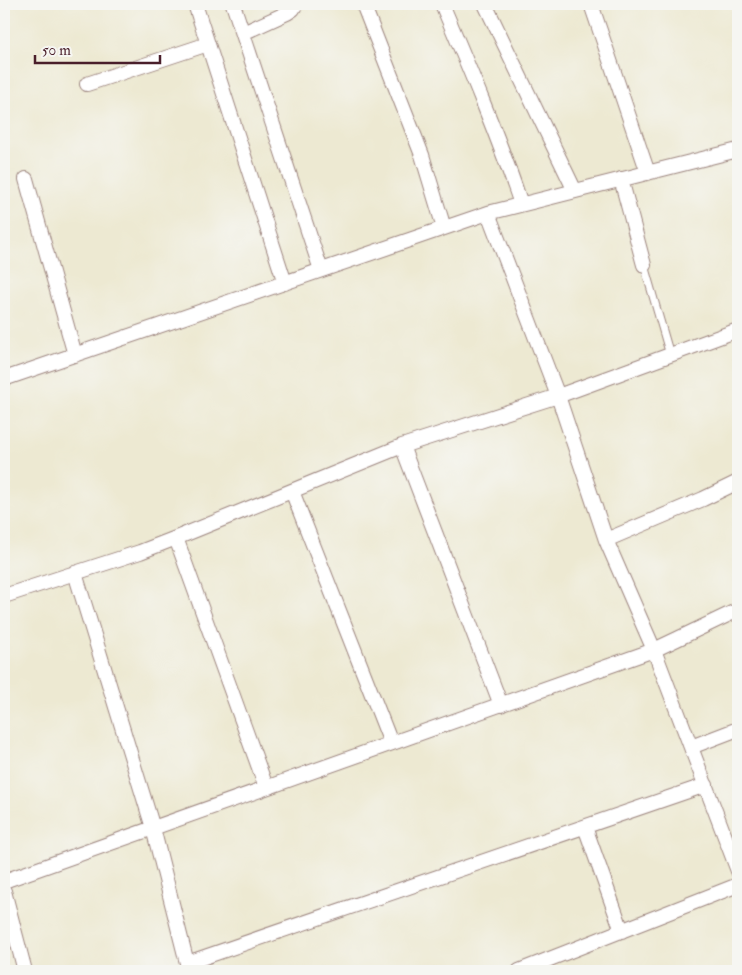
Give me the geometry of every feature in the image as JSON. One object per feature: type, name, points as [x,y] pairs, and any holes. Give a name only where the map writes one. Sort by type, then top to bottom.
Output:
[{"type":"street","points":[[194,4],[285,283]]},
{"type":"street","points":[[233,4],[321,270]]},
{"type":"street","points":[[243,32],[287,13],[296,4]]},
{"type":"street","points":[[363,4],[422,154],[444,228]]},
{"type":"street","points":[[442,4],[498,138],[521,204]]},
{"type":"street","points":[[485,4],[575,191]]},
{"type":"street","points":[[591,4],[648,173]]},
{"type":"street","points":[[87,84],[208,44]]},
{"type":"street","points":[[4,380],[488,212],[738,150]]},
{"type":"street","points":[[26,179],[75,355]]},
{"type":"street","points":[[621,179],[644,265]]},
{"type":"street","points":[[488,212],[558,396],[606,540],[654,650],[738,871]]},
{"type":"street","points":[[4,596],[140,552],[402,446],[558,396],[738,330]]},
{"type":"street","points":[[402,446],[501,704]]},
{"type":"street","points":[[606,540],[704,499],[738,482]]},
{"type":"street","points":[[292,491],[391,743]]},
{"type":"street","points":[[176,538],[266,787]]},
{"type":"street","points":[[75,573],[153,828],[188,967],[706,785]]},
{"type":"street","points":[[4,881],[654,650],[738,610]]},
{"type":"street","points":[[691,747],[738,729]]},
{"type":"street","points":[[585,827],[622,931]]},
{"type":"street","points":[[518,971],[738,885]]},
{"type":"street","points":[[4,891],[24,971]]},
{"type":"lane","points":[[644,265],[670,355]]}]
